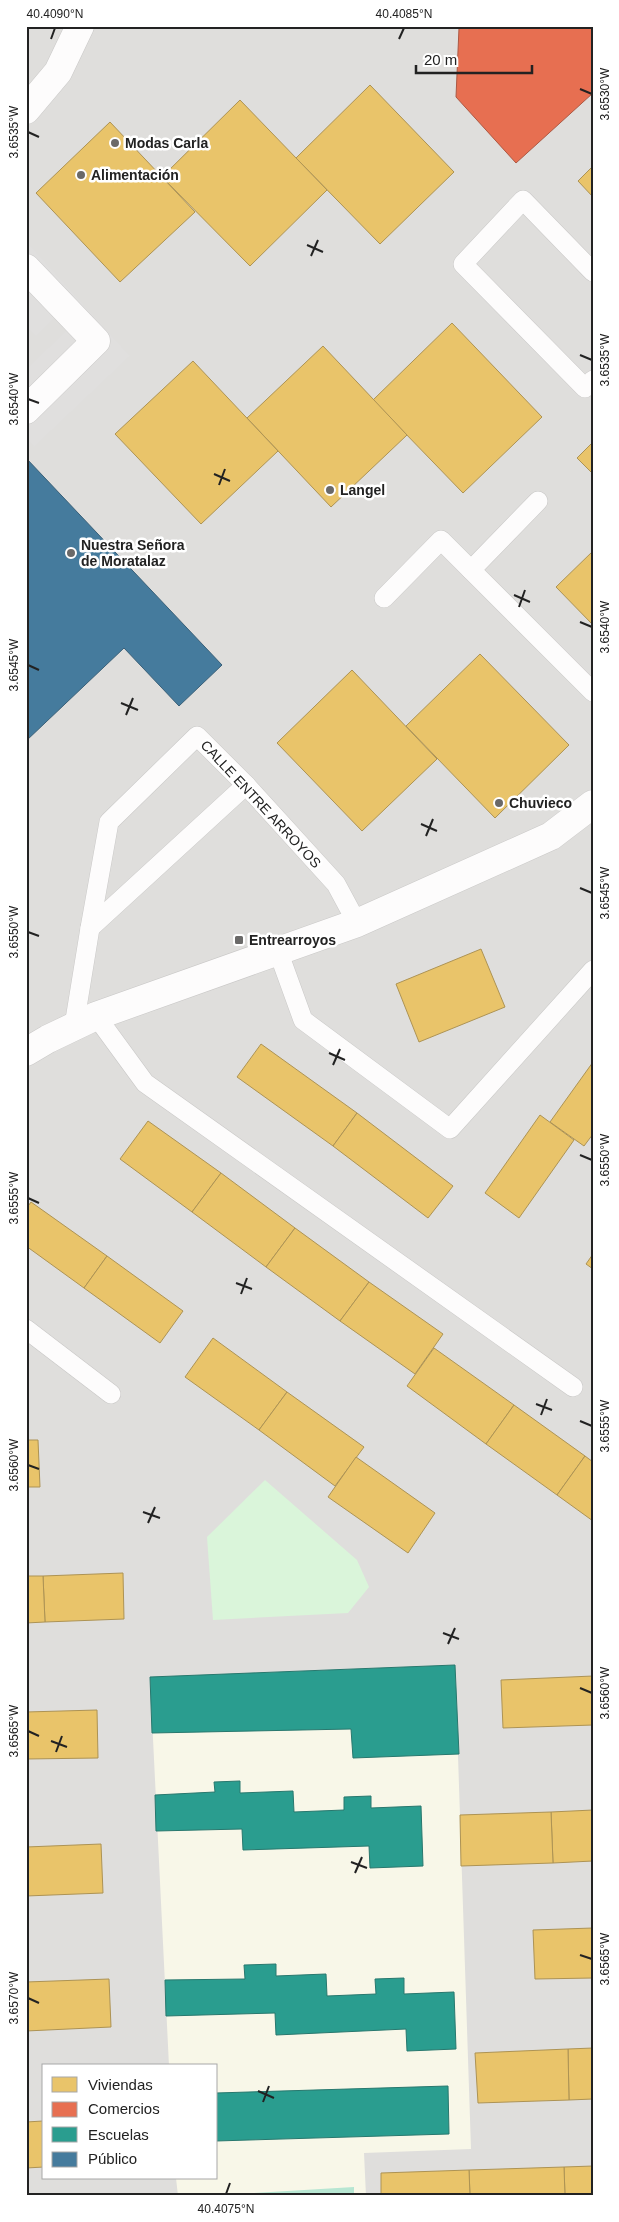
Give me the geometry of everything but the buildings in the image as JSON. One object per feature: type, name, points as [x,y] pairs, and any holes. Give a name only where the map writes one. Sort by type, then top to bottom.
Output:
[{"type":"street","points":[[26,110],[58,72],[80,26]]},
{"type":"street","points":[[26,268],[96,341],[26,410]]},
{"type":"street","points":[[26,1052],[85,1021],[357,923],[551,836],[593,804]]},
{"type":"lane","points":[[593,272],[523,200],[462,264],[585,388],[593,380]]},
{"type":"lane","points":[[471,570],[538,501]]},
{"type":"lane","points":[[384,598],[441,540],[593,692]]},
{"type":"lane","name":"CALLE ENTRE ARROYOS","points":[[85,1021],[90,928],[109,822],[197,736],[246,785],[336,884],[357,923]]},
{"type":"lane","points":[[90,928],[246,785]]},
{"type":"lane","points":[[278,950],[302,1020],[450,1128],[593,970]]},
{"type":"lane","points":[[85,1021],[145,1083],[573,1387]]},
{"type":"lane","points":[[26,1329],[111,1394]]},
{"type":"shaded area","points":[[26,26],[593,26],[593,2196],[26,2196]]},
{"type":"shaded area","points":[[26,241],[130,356],[34,447],[26,438],[26,369],[67,330],[55,318],[36,336],[26,326]]},
{"type":"shaded area","points":[[455,1665],[471,2149],[364,2153],[366,2196],[178,2196],[176,2180],[218,2180],[218,2064],[169,2064],[150,1677]]},
{"type":"green space","points":[[265,1480],[357,1560],[369,1587],[348,1613],[213,1620],[207,1537]]},
{"type":"green space","points":[[354,2187],[354,2196],[205,2196]]},
{"type":"place","name":"Modas Carla","points":[[115,143]]},
{"type":"place","name":"Alimentación","points":[[81,175]]},
{"type":"place","name":"Langel","points":[[330,490]]},
{"type":"place","name":"Nuestra Señora de Moratalaz","points":[[71,553]]},
{"type":"place","name":"Chuvieco","points":[[499,803]]},
{"type":"place","name":"Entrearroyos","points":[[239,940]]}]
